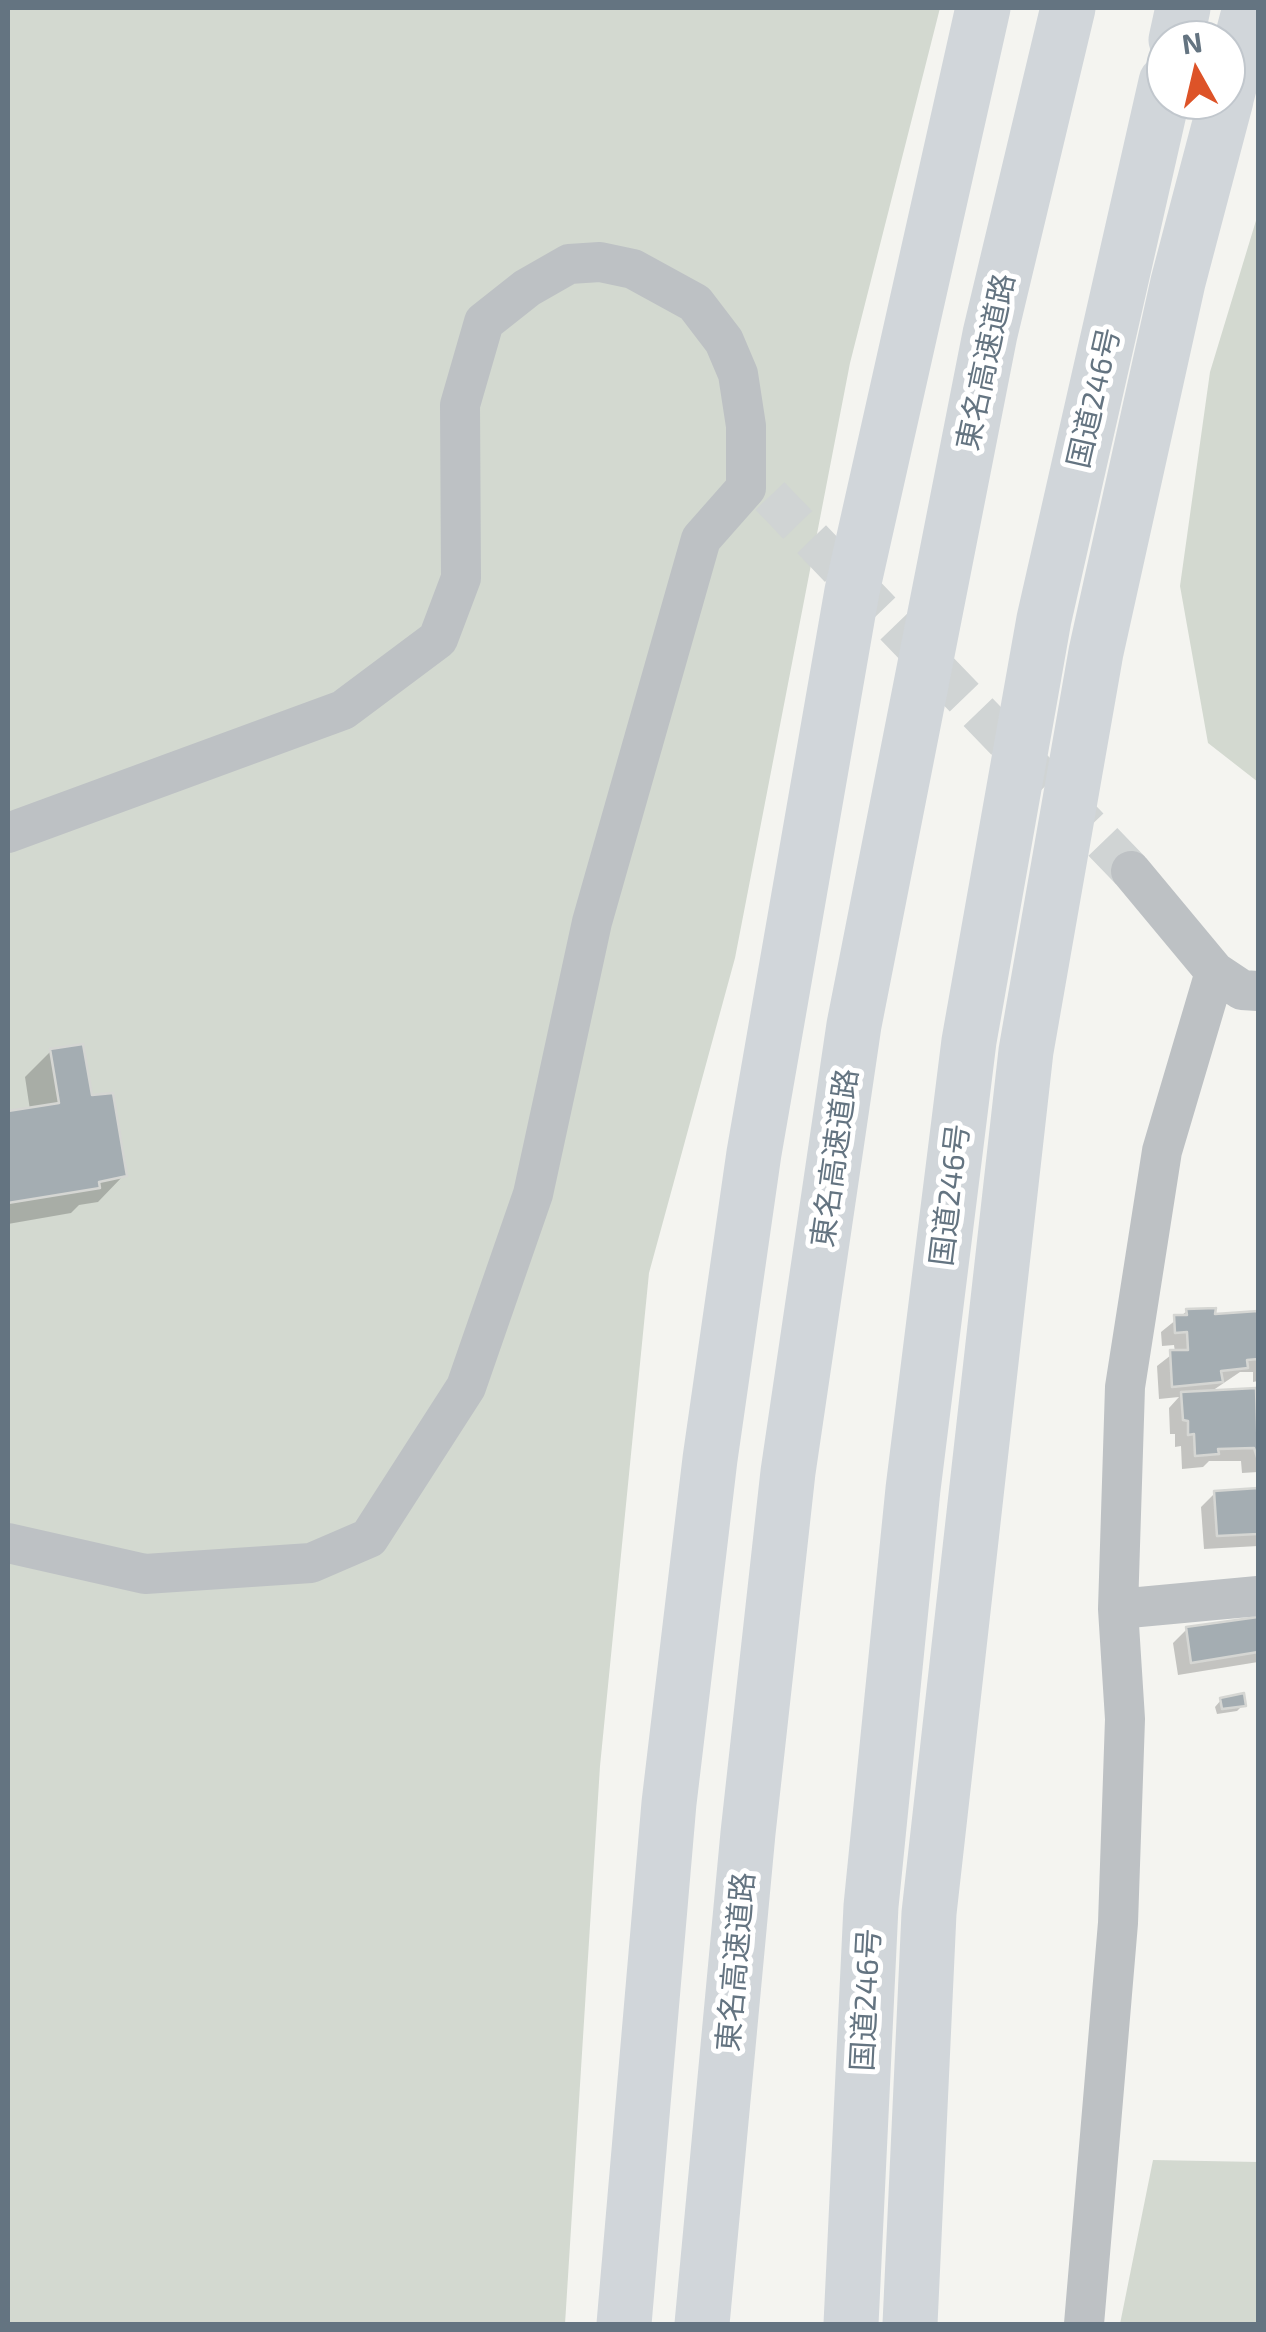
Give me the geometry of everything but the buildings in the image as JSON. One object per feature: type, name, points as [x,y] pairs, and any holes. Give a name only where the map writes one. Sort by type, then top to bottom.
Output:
[{"type":"highway","points":[[624,2324],[669,1803],[710,1459],[754,1153],[852,590],[983,8]]},
{"type":"highway","name":"東名高速道路","points":[[702,2324],[788,1472],[854,1025],[982,373],[1068,8]]},
{"type":"highway","name":"国道246号","points":[[851,2324],[871,1906],[914,1489],[969,1041],[1044,619],[1157,120]]},
{"type":"highway","name":"国道246号","points":[[910,2324],[928,1912],[1026,1051],[1096,652],[1178,282],[1221,120]]},
{"type":"street","points":[[8,833],[343,710],[438,639],[461,578],[460,405],[484,322],[569,264],[600,262],[634,269],[695,303],[724,341],[738,374],[758,492],[701,540],[592,922],[533,1194],[466,1387],[370,1538],[311,1563],[146,1574],[8,1542]]},
{"type":"street","points":[[1131,871],[1216,972],[1242,990],[1258,991]]},
{"type":"street","points":[[1084,2324],[1118,1924],[1124,1720],[1118,1609],[1125,1388],[1162,1151],[1216,972]]},
{"type":"street","points":[[1118,1609],[1258,1596]]},
{"type":"shaded area","points":[[8,8],[940,8],[850,363],[735,958],[649,1273],[600,1766],[565,2324],[8,2324]]},
{"type":"shaded area","points":[[1258,214],[1258,782],[1208,743],[1180,586],[1210,372]]},
{"type":"shaded area","points":[[1153,2160],[1258,2162],[1258,2324],[1120,2324]]},
{"type":"tunnel","points":[[770,496],[1131,871]]}]
